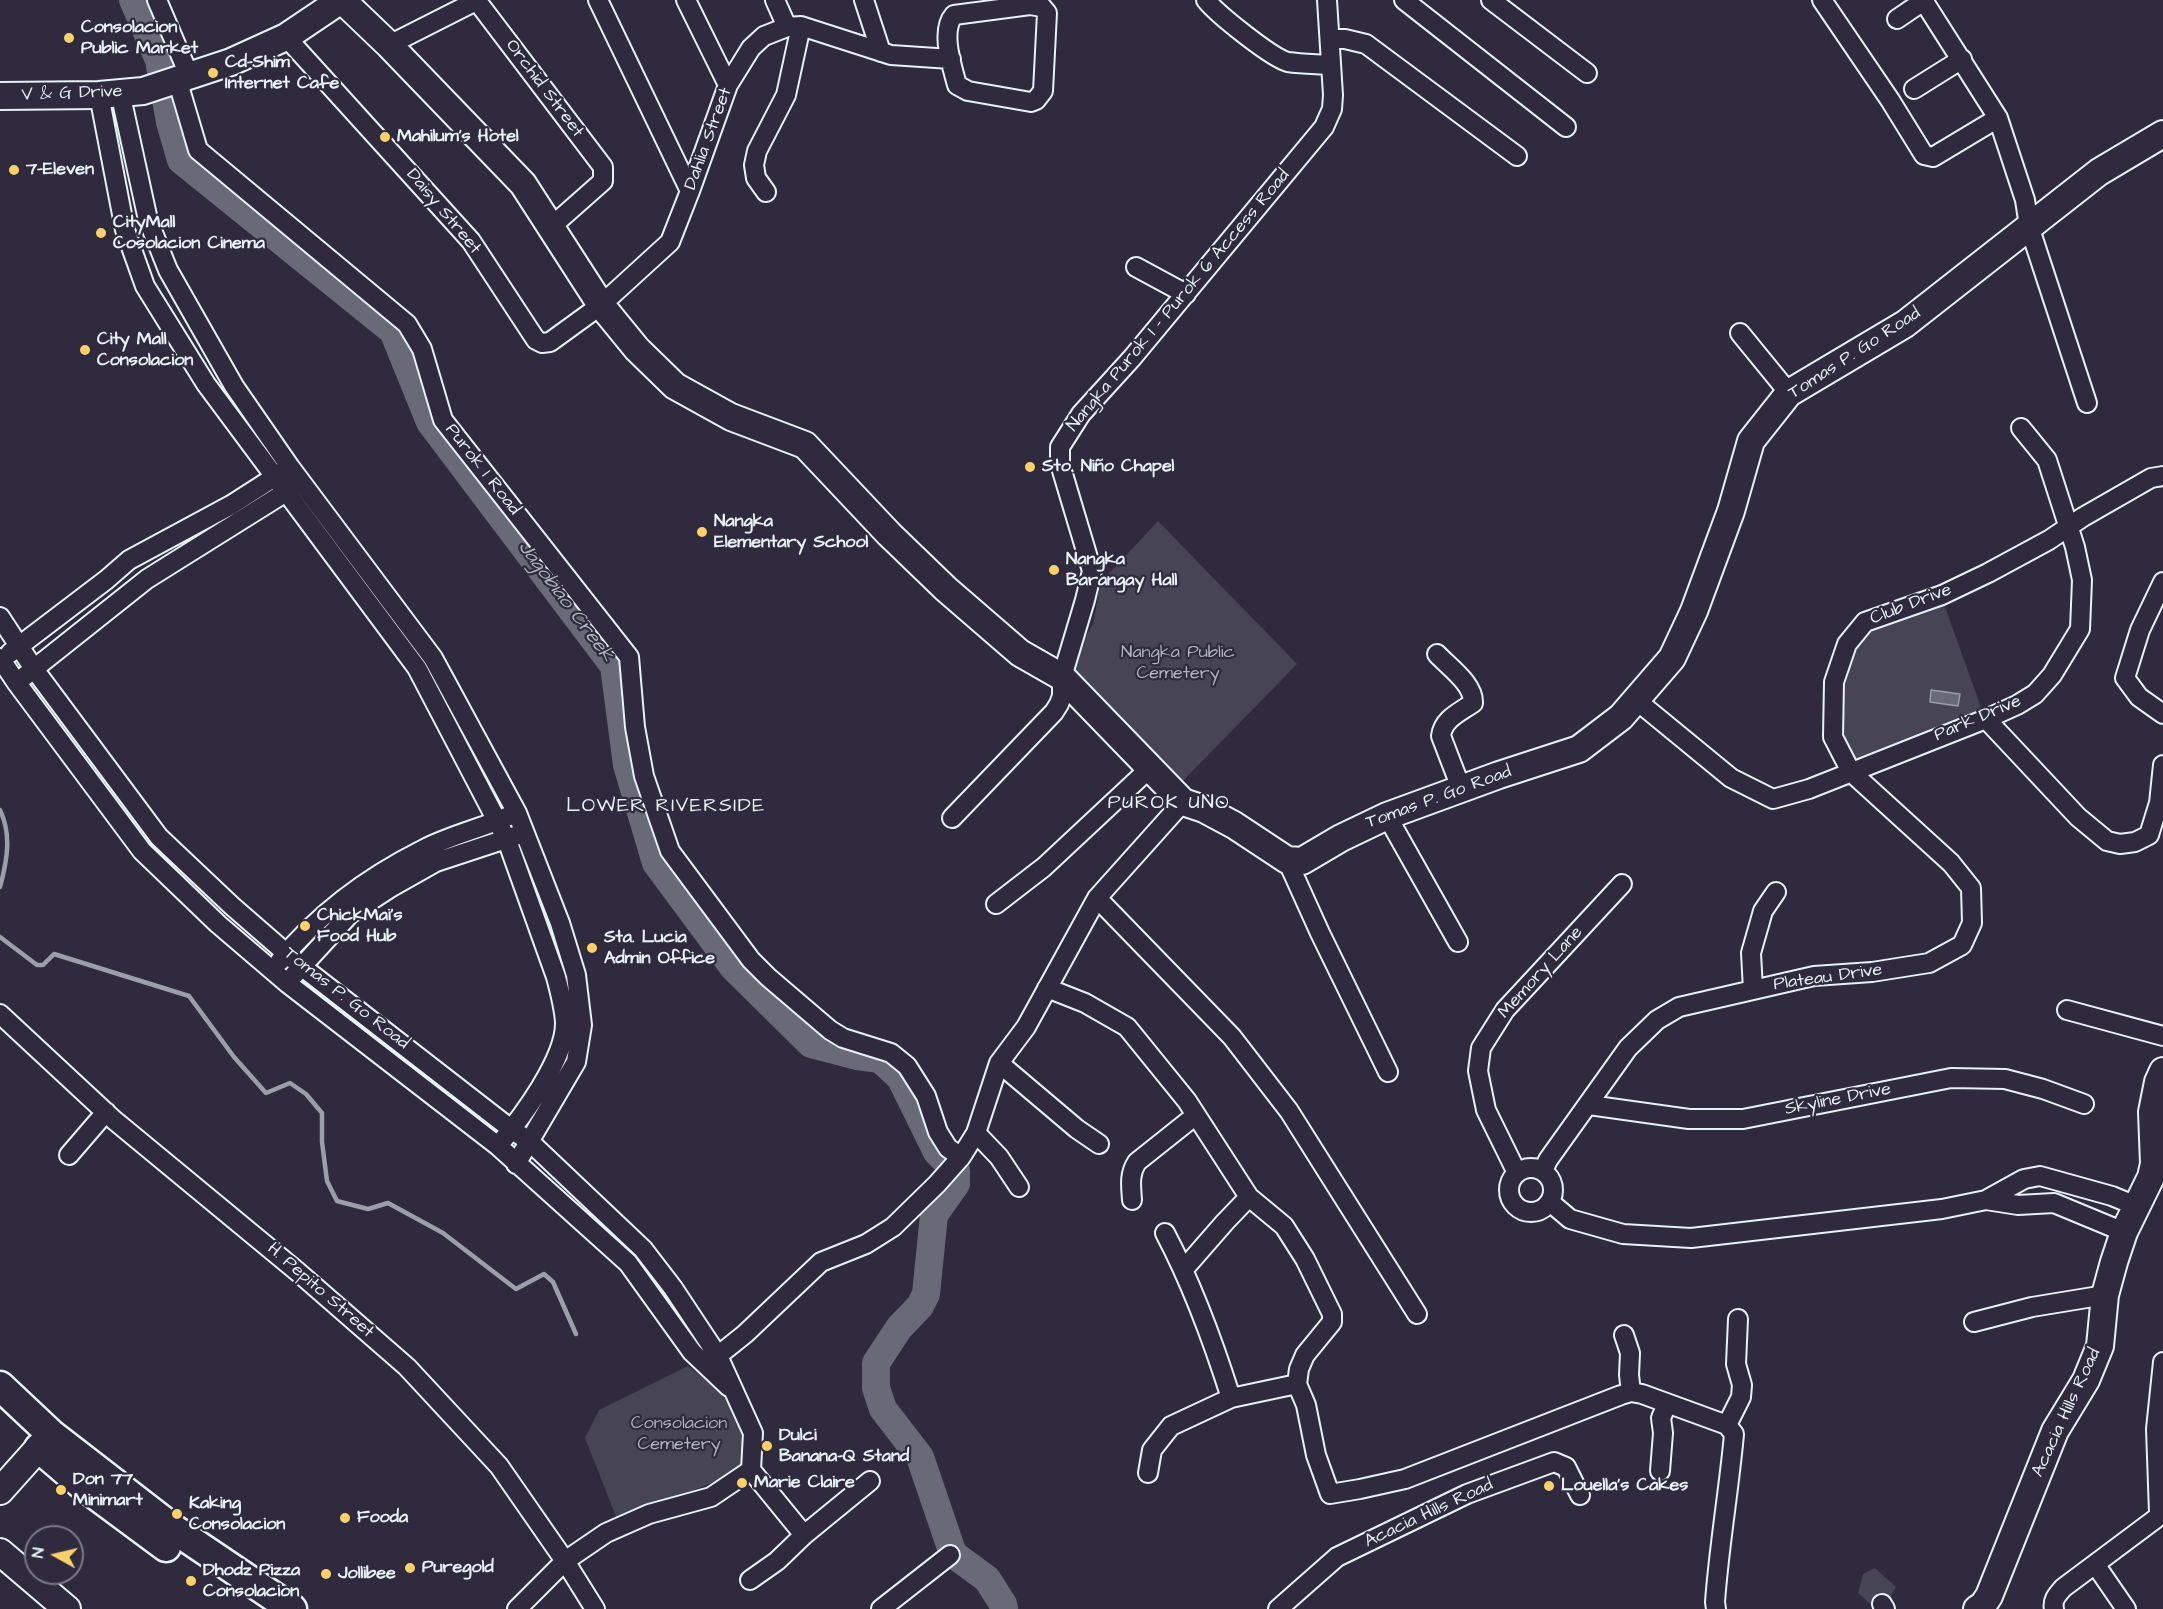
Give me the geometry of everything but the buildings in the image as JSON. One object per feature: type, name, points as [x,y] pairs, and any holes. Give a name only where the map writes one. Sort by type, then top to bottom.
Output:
[{"type":"main road","points":[[0,1386],[45,1442],[117,1512],[260,1609]]},
{"type":"main road","points":[[0,1413],[292,1609]]},
{"type":"street","points":[[157,0],[141,90],[125,230],[146,286],[206,384],[288,479],[433,658],[517,813],[515,836],[556,977],[565,1025],[556,1061],[512,1129],[498,1146]]},
{"type":"street","points":[[342,0],[389,45],[523,184],[601,305],[637,349],[675,386],[731,417],[805,445],[889,534],[946,589],[1020,653],[1062,677],[1183,802],[1204,809],[1234,825],[1287,860],[1388,1071]]},
{"type":"street","name":"V & G Drive","points":[[0,108],[141,90],[231,62],[285,37],[342,0]]},
{"type":"street","points":[[389,45],[478,0]]},
{"type":"street","name":"Orchid Street","points":[[478,0],[603,167],[603,181],[551,227]]},
{"type":"street","points":[[598,0],[690,191]]},
{"type":"street","points":[[686,0],[728,85]]},
{"type":"street","points":[[775,0],[794,27],[891,55],[951,59]]},
{"type":"street","points":[[864,0],[881,51]]},
{"type":"street","points":[[1206,0],[1250,39],[1286,62],[1330,65]]},
{"type":"street","name":"Nangka Purok 1 - Purok 6 Access Road","points":[[1062,677],[1092,571],[1060,464],[1060,447],[1082,414],[1186,294],[1324,127],[1332,109],[1333,95],[1327,0]]},
{"type":"street","points":[[1404,0],[1566,127]]},
{"type":"street","points":[[1491,0],[1587,72]]},
{"type":"street","points":[[1822,0],[1890,100],[1924,155],[1933,157],[1998,118]]},
{"type":"street","points":[[1897,19],[1924,0],[1998,118],[2025,200],[2029,226],[2087,404]]},
{"type":"street","points":[[1030,5],[1042,7],[1047,13],[1042,91],[1036,100],[1030,102],[962,89],[957,85],[951,59],[947,27],[954,15],[1030,5]]},
{"type":"street","points":[[766,192],[756,178],[753,165],[757,151],[786,95],[794,27]]},
{"type":"street","name":"Dahlia Street","points":[[601,305],[670,242],[728,85],[751,48],[764,36],[794,27]]},
{"type":"street","name":"Daisy Street","points":[[285,37],[340,94],[471,241],[536,340],[542,343],[549,342],[601,305]]},
{"type":"street","points":[[1330,39],[1345,39],[1366,44],[1517,156]]},
{"type":"street","points":[[1914,89],[1962,60]]},
{"type":"street","points":[[141,90],[148,220],[168,270],[288,479],[417,668],[498,821],[515,836],[564,934],[576,975],[582,1025],[576,1062],[516,1164]]},
{"type":"street","name":"V & G Drive","points":[[0,96],[141,90]]},
{"type":"street","name":"Purok 1 Road","points":[[141,90],[198,150],[407,324],[422,349],[443,420],[629,657],[635,727],[644,776],[670,851],[751,960],[768,977],[830,1030],[843,1038],[891,1053],[907,1066],[926,1096],[939,1132],[948,1148],[960,1159]]},
{"type":"street","name":"Tomas P. Go Road","points":[[1287,860],[1302,861],[1341,838],[1387,816],[1461,788],[1579,749],[1621,717],[1672,658],[1694,611],[1731,511],[1751,441],[1789,393],[1905,324],[2099,172],[2163,134]]},
{"type":"street","points":[[1136,267],[1186,294]]},
{"type":"street","points":[[1740,333],[1789,393]]},
{"type":"street","name":"Park Drive","points":[[1636,700],[1731,778],[1773,798],[1809,789],[1986,719],[2035,694],[2052,675],[2080,629],[2082,580],[2075,547],[2047,460],[2020,428]]},
{"type":"street","name":"Club Drive","points":[[1851,772],[1833,736],[1834,682],[1847,644],[1865,622],[1942,594],[1988,573],[2151,478],[2163,476]]},
{"type":"street","points":[[1,659],[129,560],[231,505],[288,479]]},
{"type":"street","points":[[16,682],[147,579],[288,479]]},
{"type":"street","points":[[2163,582],[2140,630],[2125,678],[2139,697],[2163,714]]},
{"type":"street","name":"Tomas P. Go Road","points":[[0,617],[34,669],[159,837],[232,906],[301,966],[529,1141],[643,1249],[673,1288],[712,1361],[735,1392],[753,1433],[751,1470]]},
{"type":"street","points":[[1437,654],[1470,688],[1473,696],[1473,703],[1448,720],[1442,727],[1441,736],[1461,788]]},
{"type":"street","name":"Tomas P. Go Road","points":[[1,659],[142,851],[218,924],[287,983],[498,1146],[628,1263],[692,1352],[712,1361]]},
{"type":"street","points":[[952,818],[1059,704],[1062,696],[1062,677]]},
{"type":"street","points":[[1986,719],[2078,817],[2107,841],[2135,842],[2149,835],[2159,803],[2163,765]]},
{"type":"street","points":[[996,904],[1044,867],[1150,768]]},
{"type":"street","name":"Plateau Drive","points":[[1543,1171],[1548,1160],[1628,1048],[1657,1020],[1679,1007],[1814,976],[1872,972],[1929,963],[1962,945],[1972,923],[1971,888],[1951,863],[1851,772]]},
{"type":"street","points":[[712,1361],[745,1334],[820,1263],[866,1244],[893,1227],[960,1159],[976,1133],[999,1063],[1026,1026],[1097,898],[1183,802]]},
{"type":"street","points":[[273,971],[287,953],[338,903],[379,874],[425,848],[517,813]]},
{"type":"street","points":[[1387,816],[1458,942]]},
{"type":"street","points":[[287,983],[350,914],[390,888],[436,862],[515,836]]},
{"type":"street","name":"Memory Lane","points":[[1516,1173],[1486,1110],[1478,1071],[1481,1048],[1505,1010],[1622,884]]},
{"type":"street","points":[[1753,990],[1751,953],[1763,911],[1776,892]]},
{"type":"street","points":[[1097,898],[1232,1037],[1289,1112],[1417,1314]]},
{"type":"street","points":[[1047,988],[1085,1003],[1127,1027],[1196,1115],[1249,1197],[1284,1226],[1305,1259],[1332,1314],[1332,1322],[1321,1332],[1305,1355],[1299,1369],[1298,1384],[1306,1405],[1316,1455],[1330,1494],[1360,1490],[1405,1479],[1498,1441],[1631,1392],[1727,1425],[1734,1434],[1728,1495],[1718,1552],[1716,1609]]},
{"type":"street","points":[[2067,1010],[2163,1036]]},
{"type":"street","name":"H. Pepito Street","points":[[0,1014],[106,1113],[298,1272],[406,1367],[499,1466],[565,1561],[595,1609]]},
{"type":"street","points":[[999,1063],[1077,1129],[1099,1144]]},
{"type":"street","name":"Acacia Hills Road","points":[[1977,1609],[1989,1596],[2055,1431],[2086,1380],[2100,1346],[2105,1295],[2124,1232],[2151,1178],[2154,1164],[2152,1112],[2158,1082],[2163,1071]]},
{"type":"street","name":"Skyline Drive","points":[[1589,1105],[1689,1119],[1743,1119],[1951,1078],[2005,1079],[2043,1089],[2084,1104]]},
{"type":"street","points":[[69,1155],[106,1113]]},
{"type":"street","points":[[1132,1200],[1131,1177],[1137,1162],[1196,1115]]},
{"type":"street","points":[[976,1133],[999,1157],[1019,1187]]},
{"type":"street","points":[[1530,1168],[1543,1171],[1550,1178],[1554,1188],[1550,1202],[1536,1212],[1524,1211],[1514,1205],[1509,1188],[1516,1173],[1530,1168]]},
{"type":"street","points":[[1550,1202],[1570,1219],[1623,1234],[1691,1238],[1942,1209],[1986,1200],[2024,1179],[2040,1176],[2112,1196],[2136,1206]]},
{"type":"street","points":[[2054,1203],[2055,1179]]},
{"type":"street","points":[[1184,1269],[1249,1197]]},
{"type":"street","points":[[1986,1200],[2018,1205],[2054,1203],[2124,1232]]},
{"type":"street","points":[[1165,1233],[1184,1269],[1211,1336],[1231,1398]]},
{"type":"street","points":[[1974,1322],[2032,1307],[2105,1295]]},
{"type":"street","points":[[1727,1425],[1741,1397],[1742,1384],[1736,1364],[1738,1319]]},
{"type":"street","points":[[1624,1335],[1630,1353],[1631,1392]]},
{"type":"street","points":[[2054,1609],[2056,1596],[2158,1517],[2156,1429],[2163,1362]]},
{"type":"street","points":[[1149,1473],[1152,1450],[1172,1426],[1231,1398],[1298,1384]]},
{"type":"street","points":[[1660,1472],[1663,1433],[1660,1418],[1667,1404]]},
{"type":"street","points":[[0,1491],[45,1442]]},
{"type":"street","name":"Acacia Hills Road","points":[[1278,1609],[1337,1557],[1478,1490],[1554,1462],[1566,1467],[1580,1495]]},
{"type":"street","points":[[517,1609],[565,1561],[606,1533],[649,1514],[711,1497],[751,1470],[804,1535]]},
{"type":"street","points":[[750,1580],[777,1561],[804,1535],[870,1481]]},
{"type":"street","points":[[0,1552],[67,1609]]},
{"type":"street","points":[[881,1609],[950,1555]]},
{"type":"street","points":[[2096,1564],[2126,1609]]},
{"type":"green space","name":"Nangka Public Cemetery","points":[[1158,521],[1297,664],[1178,786],[1071,675],[1071,660],[1093,624],[1101,582]]},
{"type":"green space","points":[[1944,604],[1983,713],[1857,761],[1846,749],[1841,706],[1850,656],[1869,630]]},
{"type":"green space","name":"Consolacion Cemetery","points":[[688,1366],[725,1398],[739,1418],[746,1441],[745,1465],[731,1476],[617,1519],[585,1438],[599,1410]]},
{"type":"green space","points":[[1875,1568],[1896,1587],[1889,1600],[1871,1605],[1858,1593],[1863,1574]]},
{"type":"water","points":[[1931,690],[1960,694],[1958,706],[1930,702]]},
{"type":"waterway","name":"Jagobiao Creek","points":[[133,0],[159,60],[170,122],[181,160],[393,331],[430,422],[614,666],[627,765],[656,863],[733,967],[811,1044],[857,1056],[880,1059],[900,1077],[937,1152],[956,1171],[956,1184],[934,1215],[926,1294],[920,1306],[899,1328],[876,1363],[876,1388],[883,1409],[920,1457],[953,1554],[987,1579],[1004,1609]]},
{"type":"waterway","points":[[0,810],[7,838],[5,868],[0,887]]},
{"type":"waterway","points":[[0,937],[37,965],[43,965],[54,954],[189,996],[234,1057],[266,1093],[290,1083],[306,1094],[322,1113],[322,1142],[327,1181],[337,1201],[368,1209],[388,1203],[443,1233],[516,1289],[544,1274],[553,1282],[576,1334]]},
{"type":"place","name":"Consolacion Public Market","points":[[69,38]]},
{"type":"place","name":"Cd-Shim Internet Cafe","points":[[213,73]]},
{"type":"place","name":"Mahilum's Hotel","points":[[385,137]]},
{"type":"place","name":"7-Eleven","points":[[14,170]]},
{"type":"place","name":"CityMall Cosolacion Cinema","points":[[101,233]]},
{"type":"place","name":"City Mall Consolacion","points":[[85,350]]},
{"type":"place","name":"Sto. Niño Chapel","points":[[1030,467]]},
{"type":"place","name":"Nangka Elementary School","points":[[702,532]]},
{"type":"place","name":"Nangka Barangay Hall","points":[[1054,570]]},
{"type":"place","name":"ChickMai's Food Hub","points":[[305,926]]},
{"type":"place","name":"Sta. Lucia Admin Office","points":[[592,948]]},
{"type":"place","name":"Dulci Banana-Q Stand","points":[[767,1446]]},
{"type":"place","name":"Marie Claire","points":[[742,1483]]},
{"type":"place","name":"Louella's Cakes","points":[[1549,1486]]},
{"type":"place","name":"Don 77 Minimart","points":[[61,1490]]},
{"type":"place","name":"Kaking Consolacion","points":[[177,1514]]},
{"type":"place","name":"Fooda","points":[[345,1518]]},
{"type":"place","name":"Puregold","points":[[410,1568]]},
{"type":"place","name":"Jollibee","points":[[326,1574]]},
{"type":"place","name":"Dhodz Pizza Consolacion","points":[[191,1581]]},
{"type":"district","name":"PUROK UNO","points":[[1169,804]]},
{"type":"district","name":"LOWER RIVERSIDE","points":[[666,807]]}]
